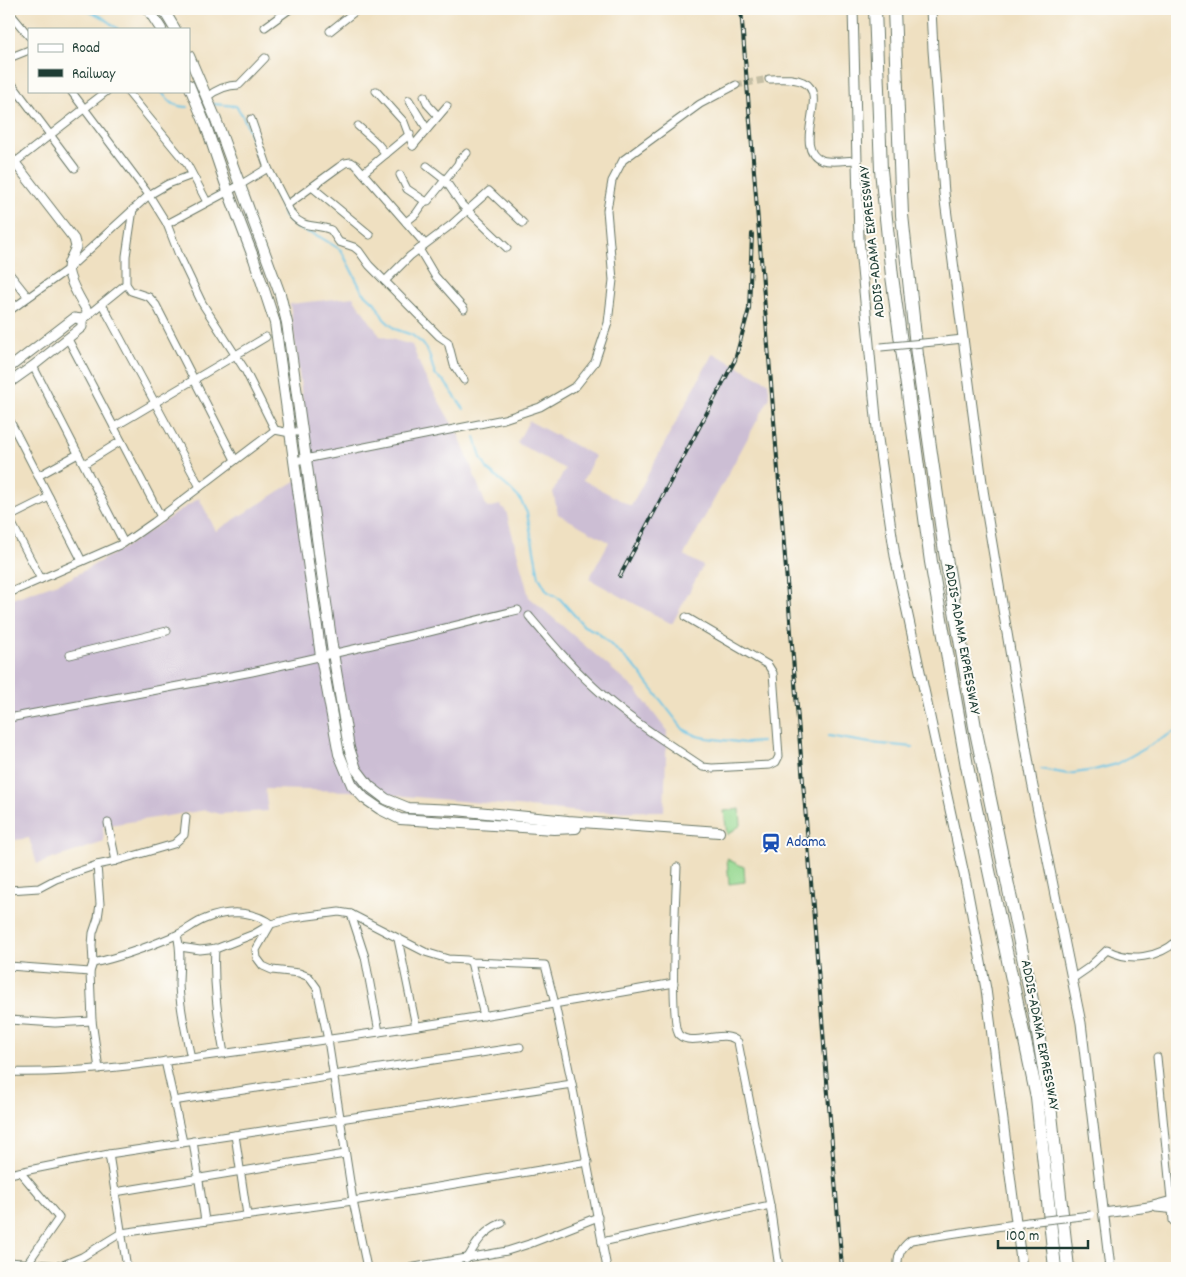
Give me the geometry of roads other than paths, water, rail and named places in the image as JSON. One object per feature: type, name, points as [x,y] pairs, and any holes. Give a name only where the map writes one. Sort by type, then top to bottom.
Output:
[{"type":"highway","name":"ADDIS-ADAMA EXPRESSWAY","points":[[874,9],[881,170],[891,267],[930,562],[967,766],[1037,1098],[1055,1268]]},
{"type":"highway","name":"ADDIS-ADAMA EXPRESSWAY","points":[[894,9],[902,215],[917,355],[946,552],[975,727],[1034,1010],[1050,1105],[1068,1268]]},
{"type":"main road","points":[[148,9],[160,28]]},
{"type":"main road","points":[[163,9],[174,28]]},
{"type":"main road","points":[[190,58],[207,97],[280,294],[287,323],[333,653],[348,748],[356,768],[369,786],[386,799],[408,808],[456,810],[719,835],[568,828],[554,829],[400,819],[364,798],[352,785],[338,754],[321,656],[295,461],[274,323],[254,259],[206,126],[190,87]]},
{"type":"street","points":[[265,27],[290,9]]},
{"type":"street","points":[[330,31],[358,9]]},
{"type":"street","points":[[853,9],[859,238],[878,439],[895,556],[965,879],[986,989],[1022,1268]]},
{"type":"street","points":[[932,9],[933,50],[944,193],[983,490],[1028,762],[1081,1024],[1110,1268]]},
{"type":"street","points":[[9,10],[28,35]]},
{"type":"street","points":[[9,58],[28,50]]},
{"type":"street","points":[[207,97],[224,87],[239,85],[265,58]]},
{"type":"street","points":[[769,79],[792,78],[805,82],[811,89],[813,101],[809,144],[813,154],[824,161],[857,160]]},
{"type":"street","points":[[9,80],[75,168]]},
{"type":"street","points":[[295,461],[494,421],[540,406],[576,386],[595,362],[608,322],[613,280],[607,210],[612,181],[623,160],[700,104],[736,84]]},
{"type":"street","points":[[376,91],[404,122],[413,146],[447,106]]},
{"type":"street","points":[[72,92],[149,195],[167,224],[179,256],[202,302],[245,370],[275,430]]},
{"type":"street","points":[[86,317],[72,285],[68,269],[68,263],[76,247],[74,240],[11,161],[105,92]]},
{"type":"street","points":[[128,92],[187,164],[207,202]]},
{"type":"street","points":[[424,96],[428,105],[438,116]]},
{"type":"street","points":[[409,100],[427,129]]},
{"type":"street","points":[[251,119],[268,168],[297,221],[306,225],[331,230],[339,242],[354,247],[359,251],[369,265],[439,336],[448,342],[454,365],[464,380]]},
{"type":"street","points":[[358,126],[377,142],[386,154]]},
{"type":"street","points":[[363,173],[410,134]]},
{"type":"street","points":[[406,222],[416,214],[425,201],[428,201],[467,153]]},
{"type":"street","points":[[287,205],[345,163],[351,162],[356,165],[406,222],[422,246],[435,276],[464,309]]},
{"type":"street","points":[[427,166],[445,180],[462,205],[507,248]]},
{"type":"street","points":[[167,224],[268,168]]},
{"type":"street","points":[[9,312],[68,269],[149,195],[160,188],[192,175]]},
{"type":"street","points":[[400,175],[407,189],[425,201]]},
{"type":"street","points":[[312,188],[370,234]]},
{"type":"street","points":[[385,281],[422,246],[451,225],[489,191],[523,223]]},
{"type":"street","points":[[133,209],[126,256],[126,284],[131,291],[149,297],[156,305],[235,460]]},
{"type":"street","points":[[9,273],[28,297]]},
{"type":"street","points":[[9,383],[68,339],[82,327],[86,317],[126,284]]},
{"type":"street","points":[[102,304],[200,487]]},
{"type":"street","points":[[9,368],[74,318],[86,317]]},
{"type":"street","points":[[114,427],[266,337]]},
{"type":"street","points":[[68,339],[161,517]]},
{"type":"street","points":[[869,348],[963,339]]},
{"type":"street","points":[[33,366],[124,543]]},
{"type":"street","points":[[9,419],[82,561]]},
{"type":"street","points":[[9,592],[124,543],[275,430],[290,433],[301,431]]},
{"type":"street","points":[[84,464],[121,441]]},
{"type":"street","points":[[38,476],[78,454]]},
{"type":"street","points":[[40,579],[9,517],[49,497]]},
{"type":"street","points":[[9,718],[252,672],[518,610]]},
{"type":"street","points":[[529,616],[564,658],[595,689],[636,721],[703,767],[712,768],[776,762],[779,756],[773,673],[768,665],[686,617]]},
{"type":"street","points":[[70,655],[167,631]]},
{"type":"street","points":[[9,890],[39,888],[56,879],[97,865],[174,844],[184,835],[186,818]]},
{"type":"street","points":[[108,823],[116,861]]},
{"type":"street","points":[[97,865],[100,904],[93,933],[93,963],[90,972],[92,1021],[99,1069]]},
{"type":"street","points":[[677,867],[674,983],[676,1030],[684,1038],[726,1036],[734,1038],[738,1042],[770,1205],[779,1268]]},
{"type":"street","points":[[180,947],[200,950],[215,948],[239,940],[271,924],[293,918],[339,912],[352,914],[436,956],[471,962],[545,965],[588,1162],[607,1268]]},
{"type":"street","points":[[93,963],[115,958],[176,935],[204,919],[223,914],[246,913],[260,916],[271,924]]},
{"type":"street","points":[[352,914],[365,957],[379,1032]]},
{"type":"street","points":[[271,924],[256,950],[257,958],[263,966],[280,972],[299,973],[309,977],[317,988],[328,1040],[345,1154],[366,1268]]},
{"type":"street","points":[[176,935],[180,947],[179,986],[183,1022],[191,1058]]},
{"type":"street","points":[[398,938],[416,1026]]},
{"type":"street","points":[[1072,979],[1088,968],[1107,950],[1118,956],[1139,957],[1167,950],[1177,941]]},
{"type":"street","points":[[215,948],[216,1004],[224,1054]]},
{"type":"street","points":[[471,962],[484,1016]]},
{"type":"street","points":[[9,966],[90,972]]},
{"type":"street","points":[[9,1072],[73,1072],[165,1062],[484,1016],[674,983]]},
{"type":"street","points":[[9,1020],[55,1023],[92,1021]]},
{"type":"street","points":[[173,1101],[520,1046]]},
{"type":"street","points":[[1156,1057],[1174,1205],[1174,1221],[1177,1224]]},
{"type":"street","points":[[165,1062],[183,1142]]},
{"type":"street","points":[[9,1174],[109,1154],[183,1142],[572,1084]]},
{"type":"street","points":[[235,1135],[247,1216]]},
{"type":"street","points":[[193,1141],[205,1222]]},
{"type":"street","points":[[109,1154],[127,1268]]},
{"type":"street","points":[[115,1192],[345,1154]]},
{"type":"street","points":[[9,1262],[63,1267],[121,1233],[353,1201],[588,1162]]},
{"type":"street","points":[[20,1172],[60,1218],[27,1264]]},
{"type":"street","points":[[602,1242],[770,1205]]},
{"type":"street","points":[[898,1268],[897,1258],[902,1247],[911,1240],[1016,1223],[1174,1205]]},
{"type":"street","points":[[409,1268],[426,1267],[467,1259],[529,1244],[598,1217]]},
{"type":"street","points":[[467,1259],[480,1238],[502,1223]]},
{"type":"waterway","points":[[83,9],[102,17],[117,28]]},
{"type":"waterway","points":[[162,92],[172,103],[188,107]]},
{"type":"waterway","points":[[214,104],[236,106],[247,125],[260,160]]},
{"type":"waterway","points":[[268,179],[284,216],[297,228],[320,237],[341,250],[362,291],[375,303],[384,319],[395,329],[412,335],[423,344],[429,354],[435,375],[444,381],[464,409]]},
{"type":"waterway","points":[[475,437],[481,458],[488,470],[520,499],[527,513],[539,577],[547,591],[560,599],[584,626],[597,632],[636,668],[683,729],[697,736],[707,738],[745,743],[762,742]]},
{"type":"waterway","points":[[1041,769],[1068,774],[1117,764],[1177,730]]},
{"type":"waterway","points":[[828,736],[870,743],[913,747]]},
{"type":"tunnel","points":[[736,85],[769,79]]},
{"type":"railway","points":[[741,9],[842,1268]]},
{"type":"railway","points":[[620,576],[735,360],[749,309],[752,234]]},
{"type":"place","name":"Adama","points":[[771,843]]}]
